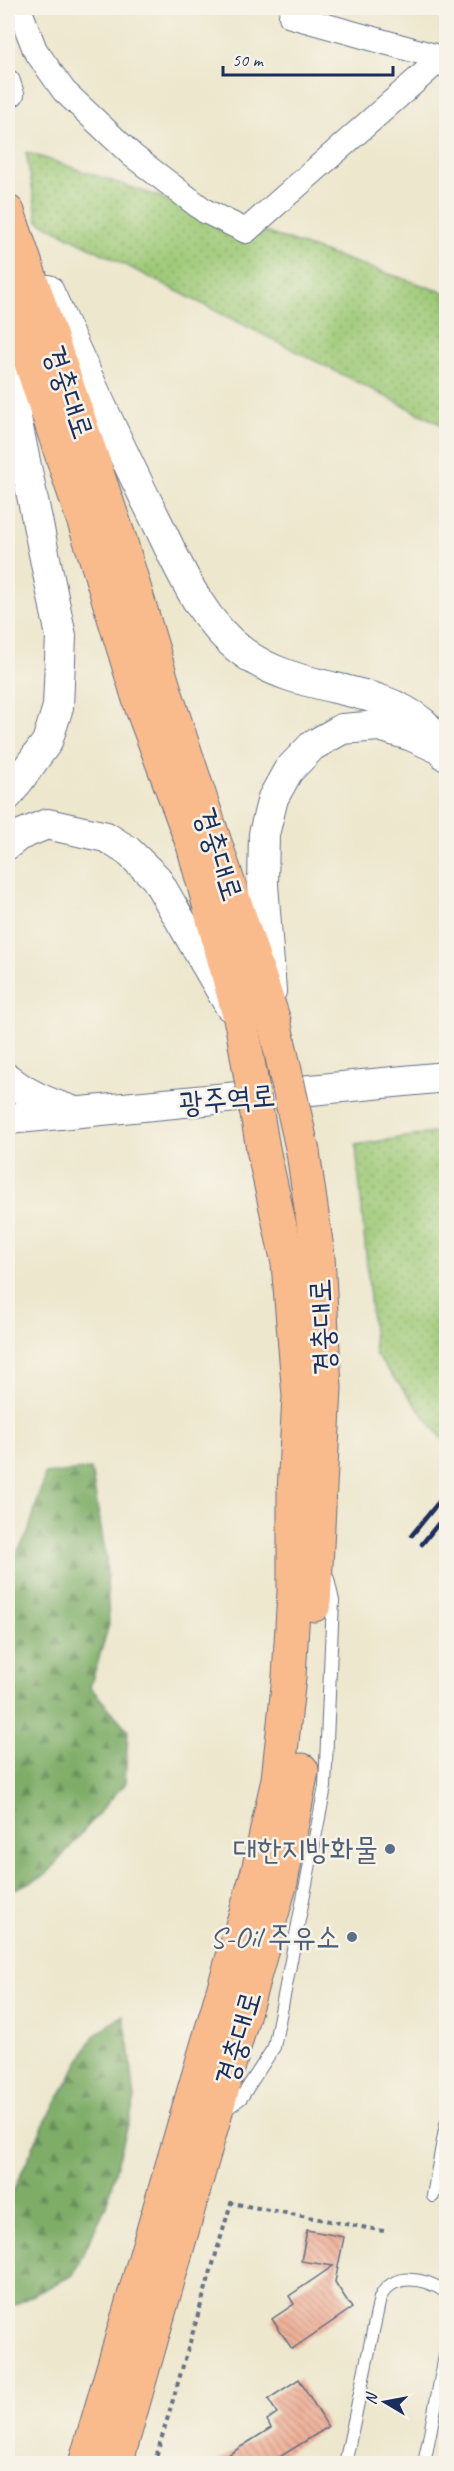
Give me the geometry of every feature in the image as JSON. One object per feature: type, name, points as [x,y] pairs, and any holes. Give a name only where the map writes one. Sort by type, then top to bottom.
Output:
[{"type":"main road","name":"경충대로","points":[[8,212],[120,540],[165,691],[258,1024],[263,1149],[288,1263],[299,1396],[294,1493],[294,1592],[289,1677],[278,1779],[258,1871],[86,2463]]},
{"type":"main road","name":"경충대로","points":[[8,294],[93,549],[141,706],[303,1152],[318,1256],[326,1388],[319,1542],[302,1773],[281,1882],[116,2463]]},
{"type":"street","points":[[19,8],[35,50],[64,91],[134,156],[197,205],[246,231],[444,56]]},
{"type":"street","points":[[291,16],[444,56]]},
{"type":"street","points":[[8,203],[131,471],[191,591],[215,625],[242,652],[275,673],[398,706],[424,723],[444,753]]},
{"type":"street","points":[[8,379],[61,636],[58,707],[47,742],[8,795]]},
{"type":"street","points":[[258,1024],[264,834],[273,798],[288,771],[312,746],[342,729],[379,726],[412,736],[444,753]]},
{"type":"street","points":[[8,844],[18,836],[47,824],[106,837],[128,851],[156,878],[258,1024]]},
{"type":"street","points":[[417,1081],[447,1064]]},
{"type":"street","name":"광주역로","points":[[8,1119],[447,1077]]},
{"type":"street","points":[[8,1079],[17,1087],[44,1102],[82,1113]]},
{"type":"lane","points":[[433,2196],[447,2124]]},
{"type":"lane","points":[[345,2463],[380,2298],[386,2287],[400,2280],[413,2280],[439,2287],[447,2292]]},
{"type":"lane","points":[[424,2463],[447,2351]]},
{"type":"path","points":[[154,2463],[231,2202],[384,2231]]},
{"type":"green space","points":[[26,152],[446,293],[446,427],[38,221]]},
{"type":"green space","points":[[446,1131],[446,1443],[375,1354],[356,1145]]},
{"type":"green space","points":[[91,1469],[106,1558],[109,1625],[90,1687],[128,1730],[125,1783],[46,1875],[8,1892],[8,1568],[28,1533],[45,1474]]},
{"type":"green space","points":[[123,2015],[135,2099],[106,2206],[73,2275],[8,2308],[8,2192],[13,2191],[43,2126],[93,2037]]},
{"type":"building","points":[[307,2230],[344,2237],[335,2282],[352,2308],[292,2349],[272,2319],[294,2304],[289,2296],[333,2266],[301,2261]]},
{"type":"building","points":[[299,2379],[328,2427],[270,2463],[215,2463],[271,2428],[267,2420],[277,2413],[268,2399]]},
{"type":"railway","points":[[412,1535],[446,1493]]},
{"type":"railway","points":[[422,1544],[446,1514]]},
{"type":"place","name":"대한지방화물","points":[[390,1849]]},
{"type":"place","name":"S-Oil 주유소","points":[[352,1937]]}]
